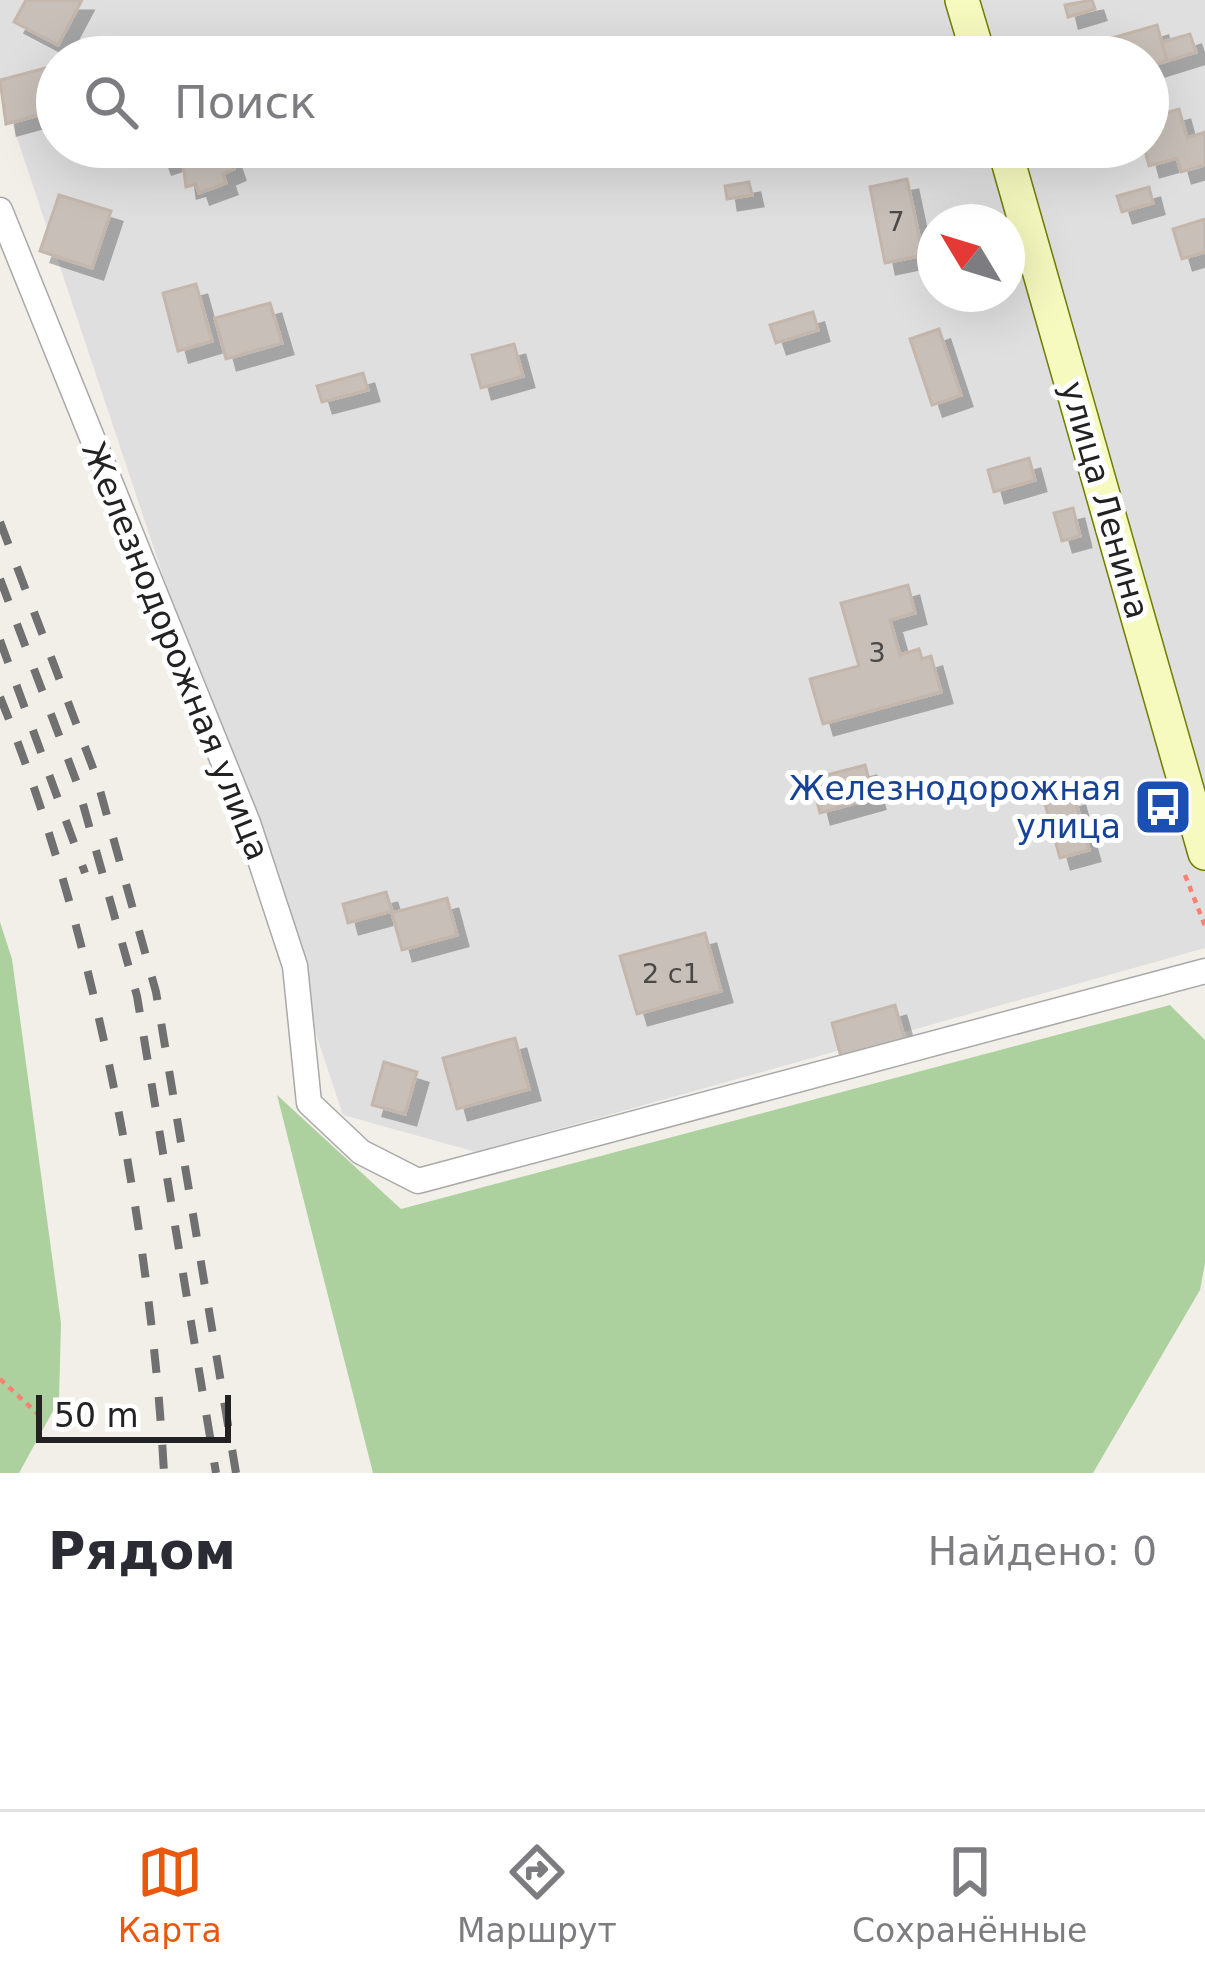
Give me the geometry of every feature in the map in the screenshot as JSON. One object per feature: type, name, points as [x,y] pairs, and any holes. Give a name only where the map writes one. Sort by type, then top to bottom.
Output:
[{"type":"street","points":[[962,0],[973,36]]},
{"type":"street","name":"улица Ленина","points":[[1010,168],[1205,853]]},
{"type":"street","name":"Железнодорожная улица","points":[[0,210],[248,823],[295,966],[309,1103],[361,1152],[418,1181],[1205,971]]},
{"type":"path","points":[[0,1379],[38,1414]]},
{"type":"shaded area","points":[[0,0],[1205,0],[1205,948],[476,1152],[343,1115],[0,87]]},
{"type":"green space","points":[[0,922],[12,959],[61,1323],[59,1400],[19,1473],[0,1473]]},
{"type":"green space","points":[[1170,1005],[1205,1040],[1205,1263],[1200,1290],[1093,1473],[373,1473],[277,1095],[401,1209]]},
{"type":"building","points":[[26,0],[82,0],[63,36],[41,36],[14,22]]},
{"type":"building","points":[[1092,0],[1095,9],[1068,17],[1065,5]]},
{"type":"building","points":[[1157,25],[1160,36],[1119,36]]},
{"type":"building","points":[[1190,34],[1196,52],[1169,60],[1169,40]]},
{"type":"building","points":[[36,71],[36,116],[6,124],[0,80]]},
{"type":"building","points":[[1179,109],[1187,138],[1205,132],[1205,165],[1181,172],[1177,158],[1169,160],[1169,112]]},
{"type":"building","points":[[184,168],[234,168],[223,174],[226,183],[199,193],[196,184],[186,187]]},
{"type":"building","points":[[907,179],[917,226],[917,256],[885,263],[870,187]]},
{"type":"building","points":[[749,182],[752,195],[727,199],[725,186]]},
{"type":"building","points":[[1149,187],[1153,203],[1122,212],[1117,196]]},
{"type":"building","points":[[59,195],[111,211],[92,268],[40,251]]},
{"type":"building","points":[[1205,219],[1205,252],[1182,259],[1173,229]]},
{"type":"building","points":[[196,284],[212,341],[178,351],[163,293]]},
{"type":"building","points":[[270,303],[282,343],[226,359],[215,318]]},
{"type":"building","points":[[813,312],[818,330],[776,343],[770,325]]},
{"type":"building","points":[[939,329],[961,395],[932,405],[910,339]]},
{"type":"building","points":[[514,344],[523,376],[481,388],[472,355]]},
{"type":"building","points":[[363,373],[368,390],[322,402],[317,386]]},
{"type":"building","points":[[1029,458],[1035,480],[994,492],[988,470]]},
{"type":"building","points":[[1073,508],[1080,536],[1062,541],[1054,513]]},
{"type":"building","points":[[908,585],[915,613],[890,620],[900,655],[919,649],[922,659],[931,656],[941,692],[823,724],[810,679],[859,666],[841,603]]},
{"type":"building","points":[[865,765],[874,798],[820,813],[811,779]]},
{"type":"building","points":[[1074,795],[1089,850],[1060,858],[1045,804]]},
{"type":"building","points":[[386,892],[392,911],[348,923],[343,904]]},
{"type":"building","points":[[447,898],[457,935],[402,950],[392,913]]},
{"type":"building","points":[[705,933],[721,991],[637,1014],[620,956]]},
{"type":"building","points":[[895,1005],[905,1040],[841,1057],[832,1023]]},
{"type":"building","points":[[515,1038],[529,1089],[457,1109],[443,1058]]},
{"type":"building","points":[[384,1062],[417,1072],[405,1114],[372,1105]]},
{"type":"railway","points":[[0,522],[96,776],[156,992],[236,1473]]},
{"type":"railway","points":[[0,579],[77,783],[137,996],[216,1473]]},
{"type":"railway","points":[[0,640],[85,873]]},
{"type":"railway","points":[[0,697],[63,880],[112,1079],[146,1281],[164,1473]]},
{"type":"place","name":"Железнодорожная улица","points":[[1163,807]]}]
